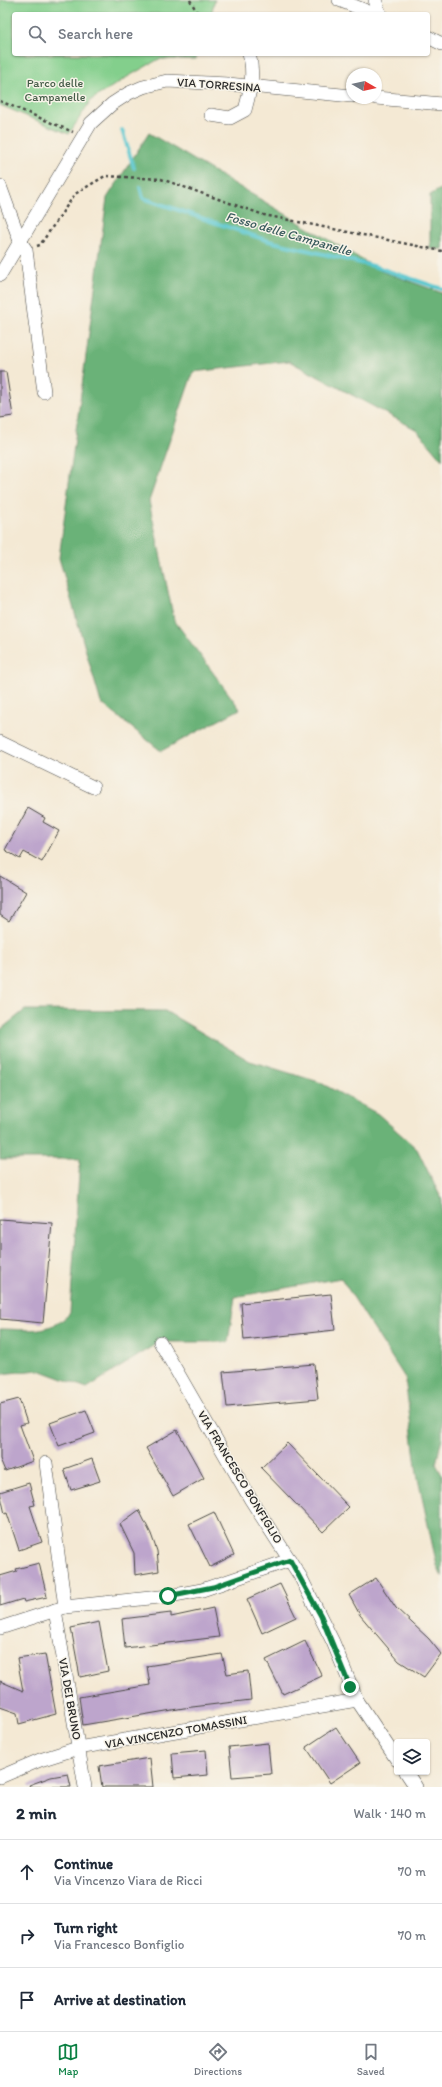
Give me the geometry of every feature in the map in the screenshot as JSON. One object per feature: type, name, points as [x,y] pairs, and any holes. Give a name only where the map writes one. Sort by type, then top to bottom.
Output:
[{"type":"street","points":[[339,0],[369,12]]},
{"type":"street","points":[[375,0],[379,12]]},
{"type":"street","points":[[430,38],[442,44]]},
{"type":"street","points":[[212,115],[230,118],[244,110],[252,86],[252,64],[250,56]]},
{"type":"street","name":"VIA TORRESINA","points":[[0,275],[23,246],[82,136],[96,118],[112,104],[130,93],[153,84],[167,81],[188,81],[346,95]]},
{"type":"street","points":[[382,99],[442,104]]},
{"type":"street","points":[[0,186],[23,246],[44,392]]},
{"type":"street","points":[[0,742],[93,787]]},
{"type":"street","name":"VIA FRANCESCO BONFIGLIO","points":[[160,1342],[251,1500],[290,1560],[321,1616],[357,1700],[394,1756]]},
{"type":"street","name":"VIA DEI BRUNO","points":[[46,1463],[60,1609],[78,1748],[85,1787]]},
{"type":"street","points":[[0,1628],[60,1609],[168,1596],[202,1590],[290,1560]]},
{"type":"street","name":"VIA VINCENZO TOMASSINI","points":[[0,1777],[40,1760],[78,1748],[357,1700]]},
{"type":"street","points":[[408,1775],[416,1787]]},
{"type":"path","points":[[190,0],[197,12]]},
{"type":"path","points":[[0,101],[82,136]]},
{"type":"path","points":[[23,246],[40,245],[75,194],[105,176],[161,179],[264,215],[442,252]]},
{"type":"green space","name":"Parco delle Campanelle","points":[[0,0],[215,0],[212,12],[12,12],[12,56],[197,56],[196,59],[159,59],[129,76],[91,100],[69,134],[0,105]]},
{"type":"green space","points":[[149,133],[381,271],[442,293],[442,460],[417,430],[289,361],[193,372],[149,501],[174,620],[240,709],[161,751],[101,703],[59,558],[107,198]]},
{"type":"green space","points":[[442,188],[442,249],[430,249],[430,195]]},
{"type":"green space","points":[[25,1010],[165,1011],[250,1061],[319,1082],[378,1114],[417,1149],[442,1200],[442,1437],[436,1464],[442,1475],[442,1577],[437,1566],[417,1474],[405,1378],[341,1278],[235,1297],[228,1342],[160,1342],[87,1388],[39,1370],[0,1374],[0,1329],[29,1330],[46,1328],[62,1320],[70,1313],[80,1159],[0,1159],[0,1030]]},
{"type":"building","points":[[0,372],[6,372],[13,416],[0,418]]},
{"type":"building","points":[[28,808],[45,818],[43,822],[59,831],[42,862],[24,852],[20,859],[5,850]]},
{"type":"building","points":[[0,876],[26,892],[9,921],[0,915]]},
{"type":"building","points":[[0,1219],[52,1223],[43,1323],[0,1319]]},
{"type":"building","points":[[331,1294],[335,1330],[244,1340],[241,1303]]},
{"type":"building","points":[[314,1364],[318,1399],[227,1407],[223,1372]]},
{"type":"building","points":[[19,1399],[27,1423],[20,1425],[33,1461],[5,1471],[0,1459],[0,1404]]},
{"type":"building","points":[[86,1410],[95,1433],[59,1446],[50,1423]]},
{"type":"building","points":[[177,1430],[204,1478],[173,1496],[146,1448]]},
{"type":"building","points":[[287,1443],[349,1507],[323,1532],[261,1468]]},
{"type":"building","points":[[92,1459],[100,1481],[71,1490],[64,1469]]},
{"type":"building","points":[[29,1483],[35,1505],[30,1506],[42,1542],[19,1550],[7,1513],[5,1514],[0,1492]]},
{"type":"building","points":[[139,1510],[151,1534],[157,1551],[159,1571],[135,1575],[134,1553],[120,1524]]},
{"type":"building","points":[[214,1512],[234,1555],[210,1567],[189,1524]]},
{"type":"building","points":[[39,1563],[47,1597],[24,1602],[23,1599],[0,1606],[0,1576],[17,1571],[16,1569]]},
{"type":"building","points":[[376,1578],[396,1608],[429,1639],[441,1654],[424,1677],[399,1661],[360,1615],[349,1595]]},
{"type":"building","points":[[280,1584],[296,1617],[262,1633],[247,1599]]},
{"type":"building","points":[[213,1608],[219,1637],[125,1648],[122,1619],[171,1613],[171,1617]]},
{"type":"building","points":[[99,1622],[108,1671],[80,1677],[71,1628]]},
{"type":"building","points":[[305,1641],[322,1676],[283,1694],[266,1660]]},
{"type":"building","points":[[45,1654],[56,1714],[19,1724],[17,1713],[0,1707],[0,1681],[23,1691],[17,1658]]},
{"type":"building","points":[[222,1654],[227,1674],[248,1671],[251,1700],[184,1708],[83,1725],[79,1697],[150,1685],[147,1666]]},
{"type":"building","points":[[336,1727],[360,1763],[330,1783],[306,1747]]},
{"type":"building","points":[[268,1743],[271,1774],[232,1777],[229,1747]]},
{"type":"building","points":[[206,1750],[208,1775],[174,1778],[172,1753]]},
{"type":"building","points":[[150,1758],[153,1787],[102,1787],[99,1766]]},
{"type":"building","points":[[68,1774],[71,1787],[30,1787],[29,1785],[51,1777]]},
{"type":"waterway","name":"Fosso delle Campanelle","points":[[122,130],[134,168]]},
{"type":"waterway","name":"Fosso delle Campanelle","points":[[140,187],[143,198],[269,241],[373,266],[442,289]]},
{"type":"route","points":[[168,1596],[213,1587],[290,1560],[321,1616],[333,1642],[350,1687]]}]
